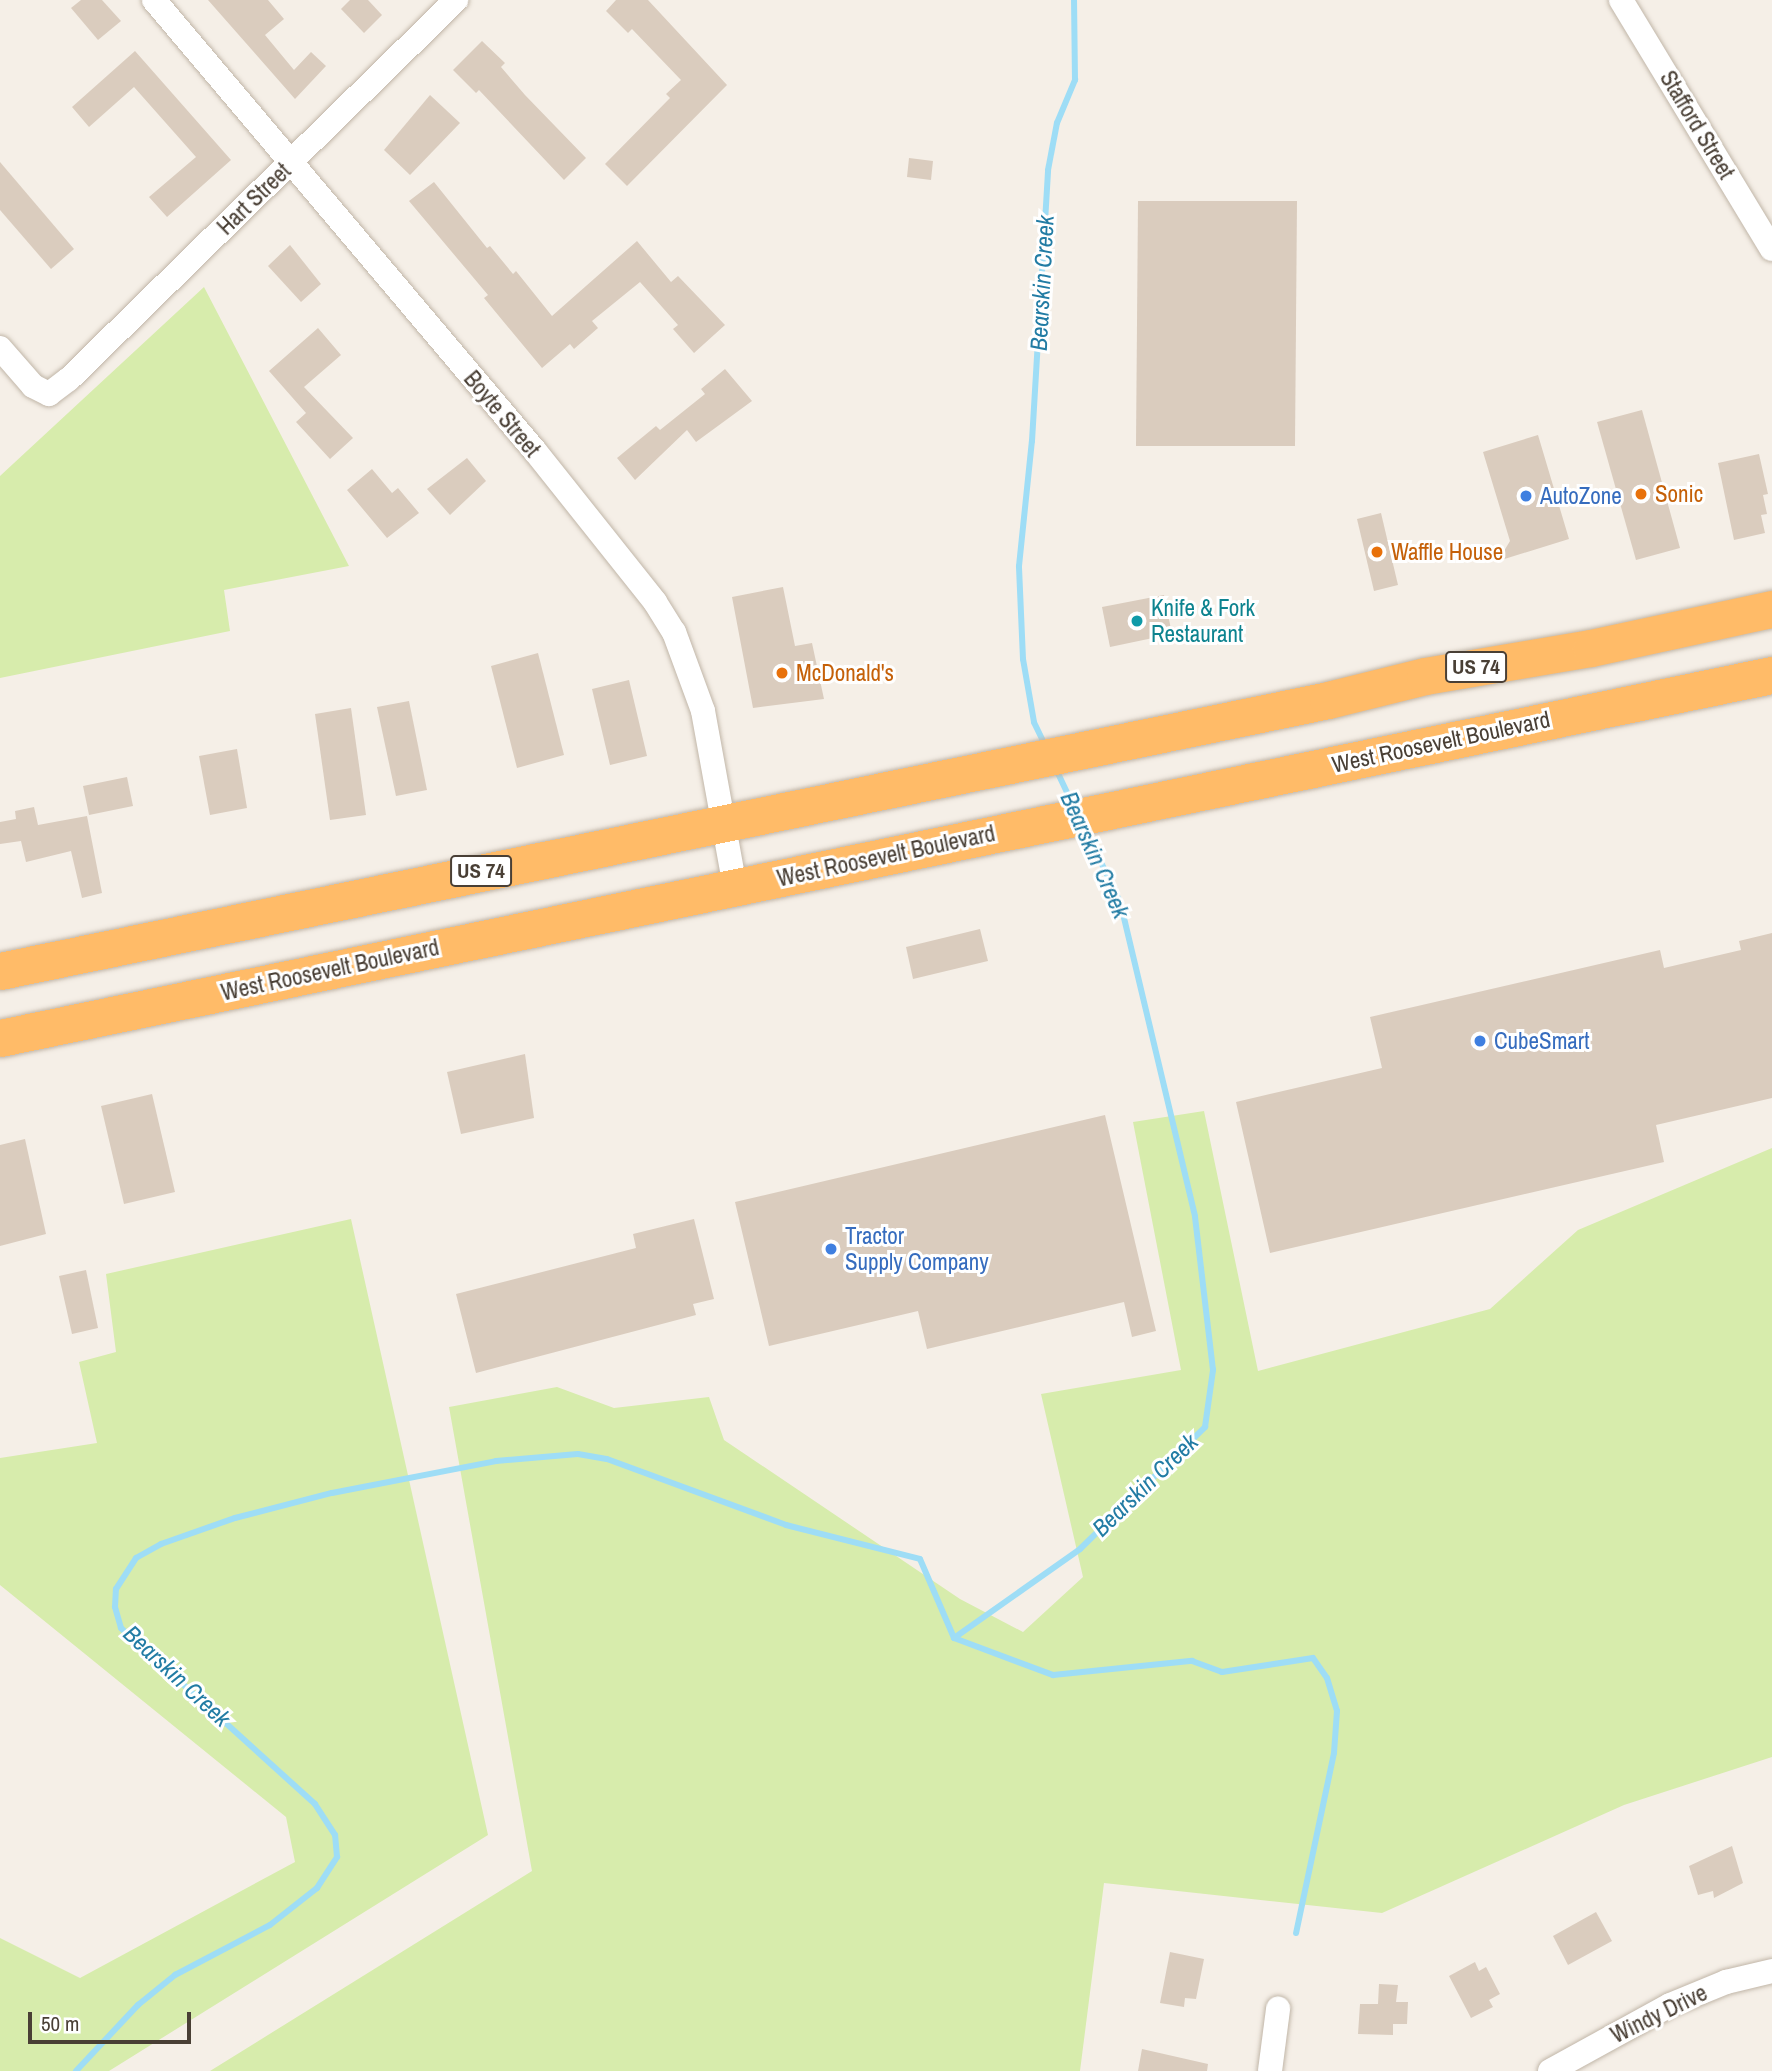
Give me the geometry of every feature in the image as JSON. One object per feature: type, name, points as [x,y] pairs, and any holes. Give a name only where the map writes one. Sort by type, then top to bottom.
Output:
[{"type":"highway","name":"US 74","points":[[0,971],[725,820],[1181,729],[1425,676],[1591,648],[1772,609]]},
{"type":"highway","name":"West Roosevelt Boulevard","points":[[0,1038],[1772,675]]},
{"type":"street","name":"Boyte Street","points":[[154,0],[535,451],[655,602],[688,662],[706,724],[735,887]]},
{"type":"street","name":"Hart Street","points":[[0,348],[33,386],[49,394],[292,164],[456,0]]},
{"type":"street","name":"Stafford Street","points":[[1621,0],[1772,250]]},
{"type":"street","name":"Windy Drive","points":[[1550,2071],[1670,2005],[1726,1982],[1772,1971]]},
{"type":"street","points":[[1270,2071],[1278,2008]]},
{"type":"green space","points":[[204,287],[349,566],[224,590],[230,631],[0,678],[0,476]]},
{"type":"green space","points":[[1204,1111],[1258,1371],[1490,1309],[1578,1230],[1772,1148],[1772,1757],[1624,1805],[1382,1913],[1104,1883],[1080,2071],[210,2071],[532,1871],[449,1407],[557,1387],[614,1408],[709,1397],[724,1440],[960,1599],[1023,1632],[1083,1577],[1041,1394],[1181,1370],[1133,1122]]},
{"type":"green space","points":[[351,1219],[488,1835],[109,2071],[0,2071],[0,1938],[80,1978],[295,1862],[286,1817],[0,1585],[0,1458],[97,1443],[79,1362],[116,1352],[106,1274]]},
{"type":"building","points":[[81,0],[102,0],[121,21],[98,40],[71,8]]},
{"type":"building","points":[[208,0],[268,0],[284,19],[265,35],[294,70],[311,52],[326,66],[295,99]]},
{"type":"building","points":[[350,0],[368,0],[382,15],[364,33],[341,9]]},
{"type":"building","points":[[616,0],[648,0],[727,85],[627,186],[605,164],[670,98],[666,94],[681,80],[632,29],[628,33],[606,11]]},
{"type":"building","points":[[482,41],[505,63],[501,67],[525,95],[586,158],[564,180],[479,90],[476,93],[453,70]]},
{"type":"building","points":[[135,51],[231,160],[167,217],[149,197],[196,157],[134,87],[89,127],[72,107]]},
{"type":"building","points":[[430,95],[460,123],[410,175],[384,150]]},
{"type":"building","points":[[909,158],[933,161],[931,180],[907,177]]},
{"type":"building","points":[[0,162],[74,249],[51,269],[0,210]]},
{"type":"building","points":[[434,182],[487,248],[490,246],[513,274],[516,271],[552,316],[637,241],[671,282],[678,276],[725,325],[694,353],[673,329],[678,325],[640,282],[592,321],[598,328],[574,349],[570,344],[542,368],[484,298],[488,295],[409,201]]},
{"type":"building","points":[[1138,201],[1297,201],[1295,446],[1136,446]]},
{"type":"building","points":[[290,245],[321,284],[301,302],[268,266]]},
{"type":"building","points":[[318,328],[341,355],[304,387],[353,438],[330,459],[296,422],[306,413],[269,371]]},
{"type":"building","points":[[725,369],[752,401],[696,442],[687,430],[635,480],[617,458],[656,426],[660,430],[705,394],[701,389]]},
{"type":"building","name":"Sonic","points":[[1642,410],[1680,548],[1636,560],[1597,422]]},
{"type":"building","name":"AutoZone","points":[[1538,435],[1569,539],[1498,561],[1510,541],[1483,452]]},
{"type":"building","points":[[1759,454],[1768,494],[1763,495],[1767,514],[1761,515],[1765,533],[1734,540],[1718,463]]},
{"type":"building","points":[[467,458],[486,481],[450,515],[427,489]]},
{"type":"building","points":[[372,469],[392,493],[398,488],[419,513],[387,538],[347,490]]},
{"type":"building","name":"Waffle House","points":[[1381,513],[1398,585],[1374,591],[1357,519]]},
{"type":"building","name":"McDonald's","points":[[783,587],[795,646],[812,643],[824,699],[753,708],[732,597]]},
{"type":"building","name":"Knife & Fork Restaurant","points":[[1164,595],[1172,634],[1110,647],[1102,607]]},
{"type":"building","points":[[538,653],[564,755],[517,768],[491,666]]},
{"type":"building","points":[[629,680],[647,756],[610,765],[592,689]]},
{"type":"building","points":[[409,701],[427,790],[396,796],[377,707]]},
{"type":"building","points":[[351,708],[366,815],[330,820],[315,714]]},
{"type":"building","points":[[237,749],[247,808],[210,815],[199,756]]},
{"type":"building","points":[[127,777],[133,806],[89,815],[83,786]]},
{"type":"building","points":[[34,807],[38,825],[87,816],[102,893],[82,898],[71,851],[26,862],[21,841],[0,844],[0,822],[16,819],[15,811]]},
{"type":"building","points":[[980,929],[988,961],[913,979],[906,947]]},
{"type":"building","points":[[1772,933],[1772,1098],[1656,1125],[1664,1162],[1270,1253],[1236,1102],[1382,1068],[1370,1017],[1660,950],[1664,968],[1741,950],[1739,941]]},
{"type":"building","points":[[525,1054],[534,1118],[461,1134],[447,1072]]},
{"type":"building","points":[[152,1094],[175,1192],[124,1204],[101,1106]]},
{"type":"building","points":[[1105,1115],[1156,1331],[1132,1337],[1124,1302],[927,1349],[918,1311],[769,1346],[735,1202]]},
{"type":"building","points":[[25,1139],[46,1234],[0,1246],[0,1145]]},
{"type":"building","points":[[694,1219],[714,1299],[693,1304],[696,1315],[476,1373],[456,1294],[636,1248],[633,1234]]},
{"type":"building","points":[[86,1270],[98,1328],[72,1334],[59,1276]]},
{"type":"building","points":[[1732,1846],[1743,1883],[1714,1898],[1713,1891],[1698,1895],[1689,1866]]},
{"type":"building","points":[[1596,1912],[1612,1941],[1568,1965],[1553,1936]]},
{"type":"building","points":[[1170,1952],[1204,1959],[1196,1999],[1185,1998],[1184,2007],[1160,2003]]},
{"type":"building","points":[[1475,1962],[1479,1971],[1486,1967],[1500,1994],[1489,2000],[1493,2007],[1471,2018],[1449,1976]]},
{"type":"building","points":[[1379,1984],[1398,1985],[1396,2002],[1408,2002],[1407,2024],[1393,2024],[1393,2035],[1358,2034],[1360,2004],[1378,2004]]},
{"type":"building","points":[[1142,2049],[1208,2064],[1207,2071],[1138,2071]]},
{"type":"waterway","name":"Bearskin Creek","points":[[1045,745],[1034,722],[1023,659],[1019,566],[1032,441],[1048,170],[1057,123],[1075,80],[1074,0]]},
{"type":"waterway","name":"Bearskin Creek","points":[[1055,767],[1073,805]]},
{"type":"waterway","name":"Bearskin Creek","points":[[954,1638],[1080,1549],[1205,1427],[1213,1370],[1195,1216],[1120,902],[1084,827]]},
{"type":"waterway","name":"Bearskin Creek","points":[[76,2071],[138,2005],[175,1975],[270,1925],[317,1888],[337,1857],[335,1835],[315,1804],[121,1628],[115,1607],[116,1589],[136,1558],[161,1544],[235,1518],[332,1493],[496,1461],[578,1454],[607,1459],[786,1525],[920,1559],[954,1638],[1053,1675],[1192,1661],[1222,1672],[1313,1658],[1327,1678],[1337,1711],[1334,1753],[1296,1933]]},
{"type":"place","name":"Sonic","points":[[1641,494]]},
{"type":"place","name":"AutoZone","points":[[1526,496]]},
{"type":"place","name":"Waffle House","points":[[1377,552]]},
{"type":"place","name":"Knife & Fork Restaurant","points":[[1137,621]]},
{"type":"place","name":"McDonald's","points":[[782,673]]},
{"type":"place","name":"CubeSmart","points":[[1480,1041]]},
{"type":"place","name":"Tractor Supply Company","points":[[831,1249]]}]
